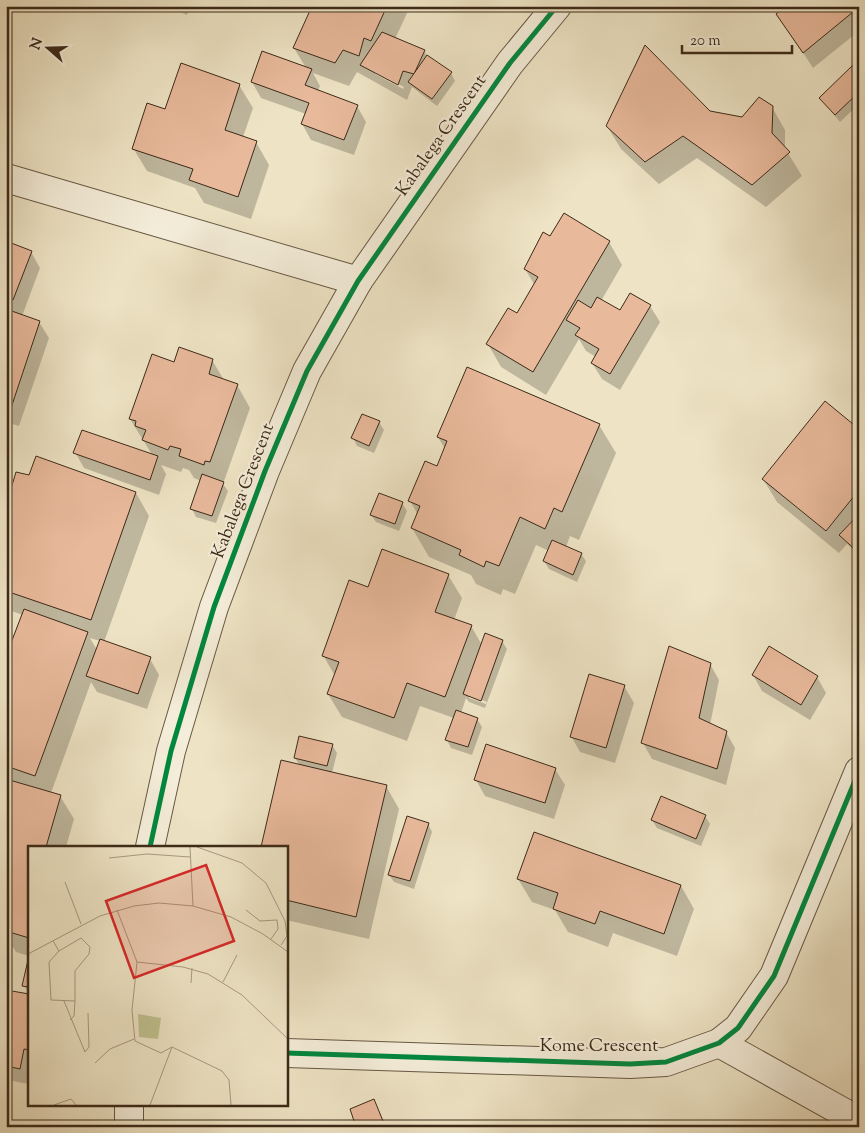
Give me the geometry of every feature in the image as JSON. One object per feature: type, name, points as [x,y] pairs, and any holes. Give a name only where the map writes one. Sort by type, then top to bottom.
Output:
[{"type":"street","name":"Kabalega Crescent","points":[[150,846],[171,750],[214,607],[265,471],[306,371],[358,281],[510,63],[557,6]]},
{"type":"street","points":[[6,178],[358,281]]},
{"type":"street","name":"Kome Crescent","points":[[288,1053],[630,1064],[666,1062],[719,1043],[738,1028],[774,976],[859,771]]},
{"type":"street","points":[[719,1043],[859,1121]]},
{"type":"street","points":[[129,1106],[129,1127]]},
{"type":"building","points":[[312,6],[387,6],[371,41],[364,38],[359,56],[343,50],[335,63],[293,48]]},
{"type":"building","points":[[786,6],[859,6],[859,20],[853,12],[803,53],[776,14]]},
{"type":"building","points":[[382,32],[425,50],[414,74],[403,71],[398,85],[360,65]]},
{"type":"building","points":[[645,45],[710,111],[742,117],[759,97],[773,106],[772,133],[790,152],[752,185],[683,136],[645,162],[606,126]]},
{"type":"building","points":[[262,51],[312,69],[305,85],[358,105],[344,140],[301,124],[309,103],[251,82]]},
{"type":"building","points":[[427,55],[452,72],[432,99],[408,82]]},
{"type":"building","points":[[181,63],[240,84],[225,130],[257,141],[238,197],[189,180],[193,169],[132,149],[147,103],[165,109]]},
{"type":"building","points":[[853,65],[859,71],[859,92],[835,115],[819,98]]},
{"type":"building","points":[[564,213],[610,241],[533,372],[486,344],[508,308],[517,313],[538,277],[524,269],[543,232],[550,236]]},
{"type":"building","points":[[6,241],[32,251],[13,300],[6,298]]},
{"type":"building","points":[[630,293],[651,305],[610,374],[591,363],[599,349],[575,335],[580,328],[566,320],[578,300],[591,308],[597,297],[620,310]]},
{"type":"building","points":[[6,309],[40,321],[10,411],[6,410]]},
{"type":"building","points":[[179,347],[213,359],[209,374],[238,384],[210,462],[205,461],[204,465],[179,456],[181,449],[170,446],[168,450],[142,440],[146,430],[135,426],[136,421],[129,419],[152,354],[174,362]]},
{"type":"building","points":[[467,367],[600,424],[562,512],[554,508],[545,529],[520,517],[499,566],[486,561],[484,567],[459,555],[461,550],[411,528],[420,506],[408,501],[425,461],[437,466],[447,441],[437,437]]},
{"type":"building","points":[[825,401],[859,429],[859,490],[826,531],[762,479]]},
{"type":"building","points":[[362,414],[380,421],[369,446],[351,438]]},
{"type":"building","points":[[82,430],[158,456],[150,480],[73,453]]},
{"type":"building","points":[[36,456],[136,492],[91,620],[6,591],[6,505],[16,472],[29,475]]},
{"type":"building","points":[[202,474],[224,482],[212,516],[190,509]]},
{"type":"building","points":[[379,493],[403,502],[395,524],[370,515]]},
{"type":"building","points":[[859,514],[859,553],[839,535]]},
{"type":"building","points":[[552,540],[582,553],[573,575],[543,561]]},
{"type":"building","points":[[382,549],[449,574],[435,612],[472,625],[445,697],[407,683],[394,718],[327,694],[339,662],[322,656],[349,580],[368,587]]},
{"type":"building","points":[[24,609],[88,632],[35,776],[6,766],[6,656]]},
{"type":"building","points":[[485,633],[503,640],[481,701],[463,694]]},
{"type":"building","points":[[100,639],[151,657],[138,694],[86,676]]},
{"type":"building","points":[[669,646],[711,663],[699,718],[727,731],[717,769],[641,743]]},
{"type":"building","points":[[769,646],[818,676],[801,705],[752,675]]},
{"type":"building","points":[[589,674],[625,685],[606,748],[570,737]]},
{"type":"building","points":[[456,710],[478,718],[468,747],[445,740]]},
{"type":"building","points":[[299,736],[333,744],[327,766],[294,758]]},
{"type":"building","points":[[486,744],[556,768],[545,803],[474,780]]},
{"type":"building","points":[[281,760],[387,785],[356,917],[288,900],[288,846],[261,846]]},
{"type":"building","points":[[6,779],[61,795],[46,846],[28,846],[28,938],[6,931],[6,912],[9,902],[6,901]]},
{"type":"building","points":[[661,796],[706,815],[696,839],[651,820]]},
{"type":"building","points":[[407,816],[429,823],[410,881],[388,875]]},
{"type":"building","points":[[534,832],[681,885],[664,934],[600,911],[595,924],[553,909],[558,893],[517,879]]},
{"type":"building","points":[[28,960],[28,987],[22,986]]},
{"type":"building","points":[[12,991],[28,994],[28,1050],[24,1049],[20,1069],[6,1066],[6,1019]]},
{"type":"building","points":[[374,1099],[383,1121],[368,1127],[356,1127],[350,1109]]},
{"type":"cycle path","points":[[150,846],[171,751],[214,607],[265,471],[307,371],[358,281],[510,63],[557,6]]},
{"type":"cycle path","points":[[288,1053],[630,1064],[666,1062],[719,1043],[738,1028],[774,976],[859,771]]}]
